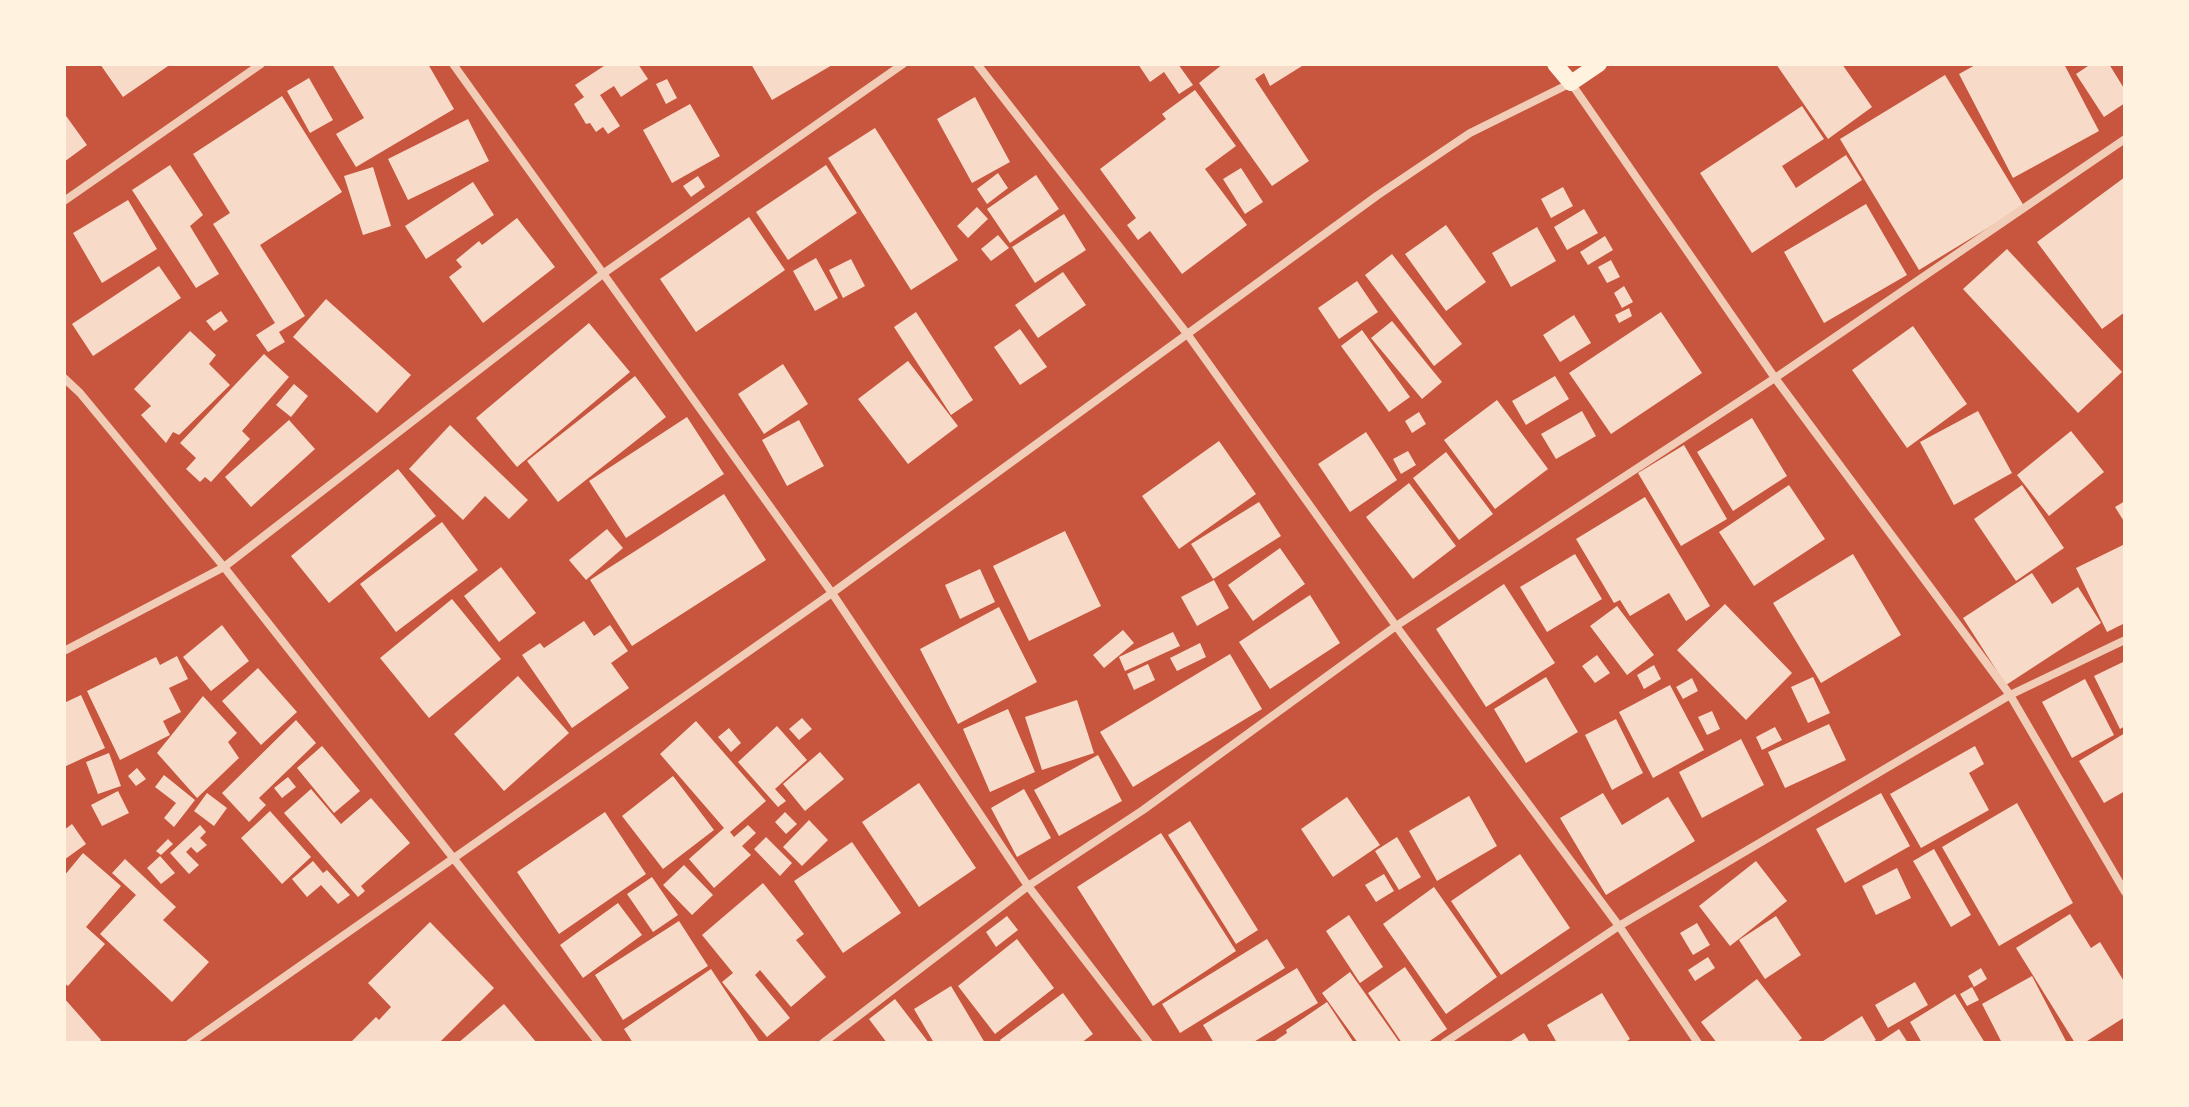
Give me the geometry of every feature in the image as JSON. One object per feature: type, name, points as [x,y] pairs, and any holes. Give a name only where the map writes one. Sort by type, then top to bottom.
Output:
[{"type":"main road","points":[[1555,64],[1571,83],[1599,64]]},
{"type":"street","points":[[64,201],[261,64]]},
{"type":"street","points":[[453,64],[832,593],[1028,886],[1149,1043]]},
{"type":"street","points":[[64,651],[224,567],[604,273],[903,64]]},
{"type":"street","points":[[977,64],[1188,335],[1396,626],[1619,926],[1698,1043]]},
{"type":"street","points":[[190,1043],[832,593],[1365,204],[1470,133],[1571,83],[1775,378],[2010,695],[2125,892]]},
{"type":"street","points":[[823,1043],[1028,886],[1143,810],[1396,626],[1775,378],[2125,139]]},
{"type":"street","points":[[64,378],[80,393],[224,567],[599,1043]]},
{"type":"street","points":[[1444,1043],[1619,926],[2010,695],[2125,640]]},
{"type":"building","points":[[100,64],[171,64],[123,97]]},
{"type":"building","points":[[332,64],[428,64],[454,109],[356,167],[336,134],[364,118]]},
{"type":"building","points":[[607,64],[638,64],[648,79],[621,97],[614,86],[600,95],[620,126],[608,134],[603,127],[596,132],[590,123],[586,124],[574,104],[584,97],[575,85]]},
{"type":"building","points":[[751,64],[834,64],[772,100]]},
{"type":"building","points":[[1138,64],[1178,64],[1193,85],[1179,94],[1164,72],[1150,82]]},
{"type":"building","points":[[1223,64],[1302,66],[1270,86],[1264,73],[1255,79],[1309,161],[1272,186],[1199,83]]},
{"type":"building","points":[[1776,64],[1842,64],[1872,107],[1828,139]]},
{"type":"building","points":[[1977,64],[2064,64],[2099,131],[2013,178],[1959,74]]},
{"type":"building","points":[[2091,64],[2109,64],[2125,90],[2125,103],[2104,117],[2076,74]]},
{"type":"building","points":[[1945,75],[2024,206],[1919,270],[1840,139]]},
{"type":"building","points":[[309,78],[333,120],[310,133],[287,91]]},
{"type":"building","points":[[667,79],[677,98],[666,104],[656,84]]},
{"type":"building","points":[[1195,90],[1236,146],[1205,169],[1247,225],[1182,274],[1150,231],[1138,240],[1127,225],[1136,218],[1100,169],[1166,119],[1162,114]]},
{"type":"building","points":[[282,96],[342,192],[260,245],[305,316],[279,332],[285,342],[268,352],[256,335],[275,323],[213,224],[230,213],[193,154]]},
{"type":"building","points":[[975,97],[1010,162],[972,183],[937,119]]},
{"type":"building","points":[[690,104],[720,156],[672,183],[643,130]]},
{"type":"building","points":[[1802,106],[1824,139],[1782,166],[1796,188],[1846,155],[1862,180],[1752,253],[1700,173]]},
{"type":"building","points":[[64,113],[87,145],[64,162]]},
{"type":"building","points":[[468,119],[489,161],[408,200],[388,159]]},
{"type":"building","points":[[875,128],[958,260],[911,290],[828,158]]},
{"type":"building","points":[[170,165],[203,215],[190,226],[219,274],[196,288],[132,190]]},
{"type":"building","points":[[826,165],[857,213],[788,260],[756,212]]},
{"type":"building","points":[[373,167],[391,226],[363,235],[344,176]]},
{"type":"building","points":[[1241,168],[1263,202],[1245,214],[1223,179]]},
{"type":"building","points":[[998,173],[1008,188],[987,204],[977,189]]},
{"type":"building","points":[[1036,175],[1059,209],[1010,243],[987,209]]},
{"type":"building","points":[[698,176],[705,187],[691,197],[683,186]]},
{"type":"building","points":[[2125,177],[2125,312],[2102,329],[2037,242]]},
{"type":"building","points":[[473,182],[494,215],[426,259],[405,226]]},
{"type":"building","points":[[1563,187],[1573,206],[1551,218],[1541,199]]},
{"type":"building","points":[[128,200],[157,249],[102,283],[73,233]]},
{"type":"building","points":[[1866,204],[1907,275],[1824,323],[1784,252]]},
{"type":"building","points":[[977,207],[988,219],[968,238],[957,226]]},
{"type":"building","points":[[1584,209],[1598,233],[1567,250],[1554,227]]},
{"type":"building","points":[[1064,214],[1086,250],[1035,283],[1012,247]]},
{"type":"building","points":[[749,217],[785,270],[696,332],[660,279]]},
{"type":"building","points":[[517,218],[555,267],[483,323],[449,277],[462,267],[456,260],[479,241],[482,245]]},
{"type":"building","points":[[1446,225],[1486,282],[1446,311],[1405,254]]},
{"type":"building","points":[[1537,227],[1556,261],[1511,287],[1492,253]]},
{"type":"building","points":[[998,235],[1009,248],[991,261],[981,249]]},
{"type":"building","points":[[1605,236],[1613,250],[1588,265],[1580,252]]},
{"type":"building","points":[[2007,249],[2122,372],[2078,413],[1963,289]]},
{"type":"building","points":[[1392,254],[1462,344],[1434,366],[1365,275]]},
{"type":"building","points":[[816,258],[838,298],[815,311],[793,271]]},
{"type":"building","points":[[851,259],[865,286],[843,298],[829,270]]},
{"type":"building","points":[[1611,260],[1620,277],[1607,283],[1598,267]]},
{"type":"building","points":[[159,266],[181,298],[93,356],[72,324]]},
{"type":"building","points":[[1063,272],[1086,305],[1038,338],[1015,305]]},
{"type":"building","points":[[1357,281],[1378,312],[1339,339],[1318,308]]},
{"type":"building","points":[[1624,286],[1633,302],[1622,308],[1614,293]]},
{"type":"building","points":[[326,299],[411,375],[377,413],[293,337]]},
{"type":"building","points":[[1629,308],[1632,316],[1619,323],[1615,315]]},
{"type":"building","points":[[221,311],[228,321],[214,331],[206,321]]},
{"type":"building","points":[[916,312],[973,400],[951,415],[894,327]]},
{"type":"building","points":[[1661,312],[1702,373],[1611,434],[1569,373]]},
{"type":"building","points":[[1574,315],[1591,343],[1560,362],[1543,335]]},
{"type":"building","points":[[1392,321],[1442,382],[1422,399],[1371,338]]},
{"type":"building","points":[[589,323],[630,372],[517,467],[476,418]]},
{"type":"building","points":[[1913,326],[1967,404],[1907,448],[1852,370]]},
{"type":"building","points":[[1020,329],[1047,367],[1020,385],[994,347]]},
{"type":"building","points":[[1362,330],[1410,397],[1389,412],[1341,346]]},
{"type":"building","points":[[190,331],[216,355],[209,364],[230,385],[179,435],[173,432],[166,443],[141,415],[151,406],[134,389]]},
{"type":"building","points":[[264,354],[289,377],[242,431],[250,439],[211,482],[205,477],[200,482],[186,469],[196,458],[180,443]]},
{"type":"building","points":[[908,361],[958,426],[908,464],[858,399]]},
{"type":"building","points":[[783,364],[808,404],[764,434],[738,394]]},
{"type":"building","points":[[635,376],[666,417],[558,502],[527,461]]},
{"type":"building","points":[[1555,376],[1569,399],[1526,425],[1512,401]]},
{"type":"building","points":[[294,384],[308,396],[291,417],[276,405]]},
{"type":"building","points":[[1497,400],[1548,469],[1495,509],[1444,440]]},
{"type":"building","points":[[1582,411],[1596,436],[1556,459],[1541,434]]},
{"type":"building","points":[[1978,411],[2012,473],[1954,505],[1920,442]]},
{"type":"building","points":[[1419,412],[1426,424],[1412,433],[1405,421]]},
{"type":"building","points":[[687,417],[724,474],[626,538],[589,481]]},
{"type":"building","points":[[1752,418],[1787,476],[1733,511],[1697,452]]},
{"type":"building","points":[[289,420],[315,449],[251,507],[225,477]]},
{"type":"building","points":[[799,420],[824,466],[787,486],[762,440]]},
{"type":"building","points":[[450,425],[528,500],[509,519],[485,496],[463,520],[409,469]]},
{"type":"building","points":[[2071,431],[2104,472],[2049,516],[2017,475]]},
{"type":"building","points":[[1366,432],[1397,480],[1350,512],[1318,464]]},
{"type":"building","points":[[1219,441],[1256,494],[1179,549],[1142,496]]},
{"type":"building","points":[[1684,445],[1727,519],[1681,546],[1638,473]]},
{"type":"building","points":[[1408,451],[1416,465],[1401,474],[1393,459]]},
{"type":"building","points":[[1446,452],[1493,514],[1459,540],[1413,478]]},
{"type":"building","points":[[398,469],[436,516],[329,603],[291,556]]},
{"type":"building","points":[[1409,483],[1456,546],[1413,579],[1366,517]]},
{"type":"building","points":[[1789,485],[1825,539],[1754,586],[1719,532]]},
{"type":"building","points":[[2022,485],[2064,548],[2016,581],[1974,519]]},
{"type":"building","points":[[724,494],[766,560],[632,646],[590,580]]},
{"type":"building","points":[[1645,497],[1710,606],[1686,621],[1669,593],[1630,616],[1620,600],[1614,603],[1576,539]]},
{"type":"building","points":[[2125,501],[2125,523],[2115,507]]},
{"type":"building","points":[[1259,502],[1281,536],[1213,579],[1191,544]]},
{"type":"building","points":[[442,522],[478,570],[396,632],[360,584]]},
{"type":"building","points":[[607,529],[623,548],[586,580],[569,560]]},
{"type":"building","points":[[1065,531],[1101,606],[1029,641],[993,566]]},
{"type":"building","points":[[2125,544],[2125,623],[2107,632],[2076,568]]},
{"type":"building","points":[[1280,548],[1305,584],[1253,621],[1228,585]]},
{"type":"building","points":[[1575,554],[1602,599],[1547,632],[1520,587]]},
{"type":"building","points":[[1853,554],[1901,635],[1821,683],[1773,603]]},
{"type":"building","points":[[501,567],[536,613],[499,642],[464,596]]},
{"type":"building","points":[[980,569],[995,602],[960,619],[945,585]]},
{"type":"building","points":[[2032,573],[2052,604],[2078,587],[2101,623],[2006,685],[1963,618]]},
{"type":"building","points":[[1214,580],[1229,608],[1197,626],[1181,597]]},
{"type":"building","points":[[1504,584],[1555,663],[1486,707],[1436,629]]},
{"type":"building","points":[[1310,595],[1340,643],[1270,689],[1239,642]]},
{"type":"building","points":[[452,599],[501,659],[429,718],[380,658]]},
{"type":"building","points":[[1725,604],[1792,673],[1746,720],[1677,650]]},
{"type":"building","points":[[1617,606],[1654,655],[1627,675],[1590,626]]},
{"type":"building","points":[[999,607],[1037,682],[958,724],[920,649]]},
{"type":"building","points":[[584,621],[594,636],[610,625],[628,651],[611,663],[629,688],[572,728],[522,655],[540,643],[544,648]]},
{"type":"building","points":[[222,625],[249,661],[211,691],[183,657]]},
{"type":"building","points":[[1123,630],[1134,643],[1104,668],[1093,655]]},
{"type":"building","points":[[1173,632],[1180,646],[1125,671],[1119,657]]},
{"type":"building","points":[[1200,643],[1206,657],[1177,671],[1170,658]]},
{"type":"building","points":[[1230,654],[1262,709],[1133,787],[1100,732]]},
{"type":"building","points":[[1597,655],[1610,673],[1595,683],[1582,666]]},
{"type":"building","points":[[177,656],[188,679],[169,688],[181,712],[163,721],[170,735],[120,760],[87,691],[156,657],[160,665]]},
{"type":"building","points":[[2125,661],[2125,726],[2120,729],[2094,676]]},
{"type":"building","points":[[1148,664],[1155,680],[1134,690],[1127,674]]},
{"type":"building","points":[[1654,665],[1661,679],[1644,689],[1637,675]]},
{"type":"building","points":[[258,668],[297,712],[261,745],[222,701]]},
{"type":"building","points":[[518,676],[569,733],[504,791],[454,734]]},
{"type":"building","points":[[1546,677],[1578,732],[1526,763],[1494,709]]},
{"type":"building","points":[[1813,677],[1830,713],[1808,723],[1791,687]]},
{"type":"building","points":[[1692,678],[1698,691],[1683,699],[1676,687]]},
{"type":"building","points":[[2085,679],[2114,735],[2072,758],[2042,702]]},
{"type":"building","points":[[1670,685],[1704,750],[1653,778],[1619,712]]},
{"type":"building","points":[[81,695],[105,748],[64,767],[64,703]]},
{"type":"building","points":[[203,696],[237,733],[228,742],[239,758],[197,798],[157,753]]},
{"type":"building","points":[[1077,700],[1094,753],[1042,770],[1025,717]]},
{"type":"building","points":[[1008,709],[1035,772],[990,792],[963,729]]},
{"type":"building","points":[[1712,711],[1720,729],[1707,735],[1698,717]]},
{"type":"building","points":[[802,718],[812,729],[799,740],[789,729]]},
{"type":"building","points":[[1616,719],[1643,773],[1612,790],[1585,735]]},
{"type":"building","points":[[296,720],[316,743],[259,798],[266,805],[249,822],[222,793]]},
{"type":"building","points":[[696,721],[766,801],[730,832],[734,837],[748,825],[756,833],[742,846],[751,855],[714,888],[689,859],[724,828],[660,754]]},
{"type":"building","points":[[1829,724],[1846,760],[1785,788],[1768,752]]},
{"type":"building","points":[[777,726],[807,760],[775,789],[786,801],[778,807],[738,762]]},
{"type":"building","points":[[1775,727],[1782,740],[1762,750],[1756,737]]},
{"type":"building","points":[[729,728],[741,743],[731,752],[718,737]]},
{"type":"building","points":[[2125,733],[2125,791],[2104,803],[2079,761]]},
{"type":"building","points":[[1741,739],[1764,785],[1702,818],[1679,772]]},
{"type":"building","points":[[322,746],[360,791],[334,813],[297,768]]},
{"type":"building","points":[[1975,746],[1984,764],[1969,773],[1989,810],[1921,848],[1890,794]]},
{"type":"building","points":[[820,752],[844,779],[805,811],[783,784]]},
{"type":"building","points":[[109,753],[121,786],[98,794],[86,762]]},
{"type":"building","points":[[1098,755],[1122,801],[1059,836],[1034,790]]},
{"type":"building","points":[[137,768],[146,779],[136,786],[128,776]]},
{"type":"building","points":[[164,775],[195,800],[174,827],[164,818],[176,803],[155,787]]},
{"type":"building","points":[[673,776],[714,830],[663,869],[622,816]]},
{"type":"building","points":[[288,777],[296,787],[282,798],[274,788]]},
{"type":"building","points":[[919,783],[976,868],[919,907],[862,822]]},
{"type":"building","points":[[311,789],[341,824],[371,798],[410,843],[361,886],[365,891],[358,897],[284,813]]},
{"type":"building","points":[[1024,789],[1051,838],[1017,857],[991,808]]},
{"type":"building","points":[[118,791],[129,813],[102,826],[91,805]]},
{"type":"building","points":[[207,793],[227,808],[214,826],[194,811]]},
{"type":"building","points":[[1603,793],[1622,825],[1668,797],[1695,841],[1606,895],[1560,818]]},
{"type":"building","points":[[1881,793],[1910,846],[1845,883],[1816,829]]},
{"type":"building","points":[[1469,796],[1497,846],[1437,881],[1409,831]]},
{"type":"building","points":[[1347,797],[1380,845],[1333,877],[1301,829]]},
{"type":"building","points":[[2017,803],[2073,903],[1999,946],[1942,847]]},
{"type":"building","points":[[270,811],[311,857],[282,884],[241,838]]},
{"type":"building","points":[[605,812],[646,874],[559,934],[517,872]]},
{"type":"building","points":[[785,812],[797,824],[786,834],[775,822]]},
{"type":"building","points":[[809,820],[828,840],[802,866],[783,847]]},
{"type":"building","points":[[1190,821],[1258,930],[1236,944],[1168,835]]},
{"type":"building","points":[[72,824],[86,844],[64,860],[64,830]]},
{"type":"building","points":[[200,825],[206,832],[200,838],[207,845],[197,853],[191,847],[186,852],[199,865],[189,874],[170,853]]},
{"type":"building","points":[[1161,833],[1236,951],[1153,1006],[1077,887]]},
{"type":"building","points":[[766,837],[792,863],[780,876],[754,849]]},
{"type":"building","points":[[1397,837],[1421,877],[1399,890],[1375,851]]},
{"type":"building","points":[[168,839],[173,844],[161,855],[156,851]]},
{"type":"building","points":[[852,842],[901,913],[843,953],[794,881]]},
{"type":"building","points":[[1934,849],[1971,915],[1951,927],[1913,861]]},
{"type":"building","points":[[83,853],[121,886],[86,927],[105,944],[68,986],[64,983],[64,876]]},
{"type":"building","points":[[1520,854],[1570,928],[1501,975],[1451,901]]},
{"type":"building","points":[[160,856],[175,873],[161,884],[147,868]]},
{"type":"building","points":[[125,859],[176,907],[163,920],[209,962],[172,1002],[100,934],[136,895],[112,873]]},
{"type":"building","points":[[313,861],[323,873],[327,870],[350,895],[338,904],[321,885],[307,897],[292,879]]},
{"type":"building","points":[[1756,861],[1787,901],[1730,946],[1699,906]]},
{"type":"building","points":[[684,865],[713,895],[692,915],[663,885]]},
{"type":"building","points":[[1897,868],[1911,898],[1876,915],[1862,886]]},
{"type":"building","points":[[1384,874],[1394,891],[1376,902],[1365,885]]},
{"type":"building","points":[[652,877],[678,915],[653,932],[627,894]]},
{"type":"building","points":[[763,883],[804,934],[796,940],[826,977],[791,1007],[760,970],[755,975],[790,1018],[767,1037],[722,982],[733,973],[702,935]]},
{"type":"building","points":[[1434,887],[1497,977],[1446,1014],[1383,924]]},
{"type":"building","points":[[618,903],[642,935],[583,978],[560,945]]},
{"type":"building","points":[[2070,914],[2091,948],[2100,942],[2125,983],[2125,1017],[2084,1043],[2075,1043],[2016,948]]},
{"type":"building","points":[[1349,915],[1383,967],[1360,983],[1326,931]]},
{"type":"building","points":[[1007,916],[1018,930],[996,947],[986,932]]},
{"type":"building","points":[[1776,916],[1801,955],[1765,979],[1739,940]]},
{"type":"building","points":[[679,921],[708,966],[623,1020],[595,975]]},
{"type":"building","points":[[430,922],[494,988],[439,1043],[350,1043],[391,1007],[368,983]]},
{"type":"building","points":[[1697,923],[1710,945],[1693,955],[1680,933]]},
{"type":"building","points":[[1017,939],[1054,988],[995,1034],[958,986]]},
{"type":"building","points":[[1267,939],[1285,968],[1180,1033],[1162,1004]]},
{"type":"building","points":[[1708,957],[1715,968],[1695,981],[1688,970]]},
{"type":"building","points":[[1405,967],[1447,1029],[1427,1043],[1402,1043],[1368,993]]},
{"type":"building","points":[[1297,968],[1318,1003],[1252,1043],[1214,1043],[1203,1025]]},
{"type":"building","points":[[1981,968],[1987,979],[1974,987],[1968,976]]},
{"type":"building","points":[[711,969],[760,1043],[633,1043],[624,1029]]},
{"type":"building","points":[[1350,972],[1400,1043],[1358,1043],[1322,993]]},
{"type":"building","points":[[2032,976],[2067,1043],[2002,1043],[1982,1004]]},
{"type":"building","points":[[1757,979],[1802,1038],[1796,1043],[1717,1043],[1701,1022]]},
{"type":"building","points":[[1915,982],[1928,1005],[1888,1028],[1875,1005]]},
{"type":"building","points":[[951,986],[985,1043],[934,1043],[914,1009]]},
{"type":"building","points":[[1972,987],[1979,1000],[1967,1006],[1960,994]]},
{"type":"building","points":[[1063,993],[1093,1034],[1081,1043],[1002,1043],[1000,1040]]},
{"type":"building","points":[[1602,993],[1630,1039],[1624,1043],[1557,1043],[1547,1025]]},
{"type":"building","points":[[1955,994],[1985,1043],[1922,1043],[1910,1022]]},
{"type":"building","points":[[64,998],[101,1040],[98,1043],[64,1043]]},
{"type":"building","points":[[895,999],[929,1043],[887,1043],[869,1019]]},
{"type":"building","points":[[1327,1002],[1354,1043],[1272,1043],[1287,1033],[1286,1030]]},
{"type":"building","points":[[504,1004],[537,1043],[458,1043]]},
{"type":"building","points":[[1862,1016],[1876,1040],[1870,1043],[1820,1043]]},
{"type":"building","points":[[1899,1029],[1908,1043],[1878,1043]]},
{"type":"building","points":[[1524,1033],[1530,1043],[1508,1043]]}]
